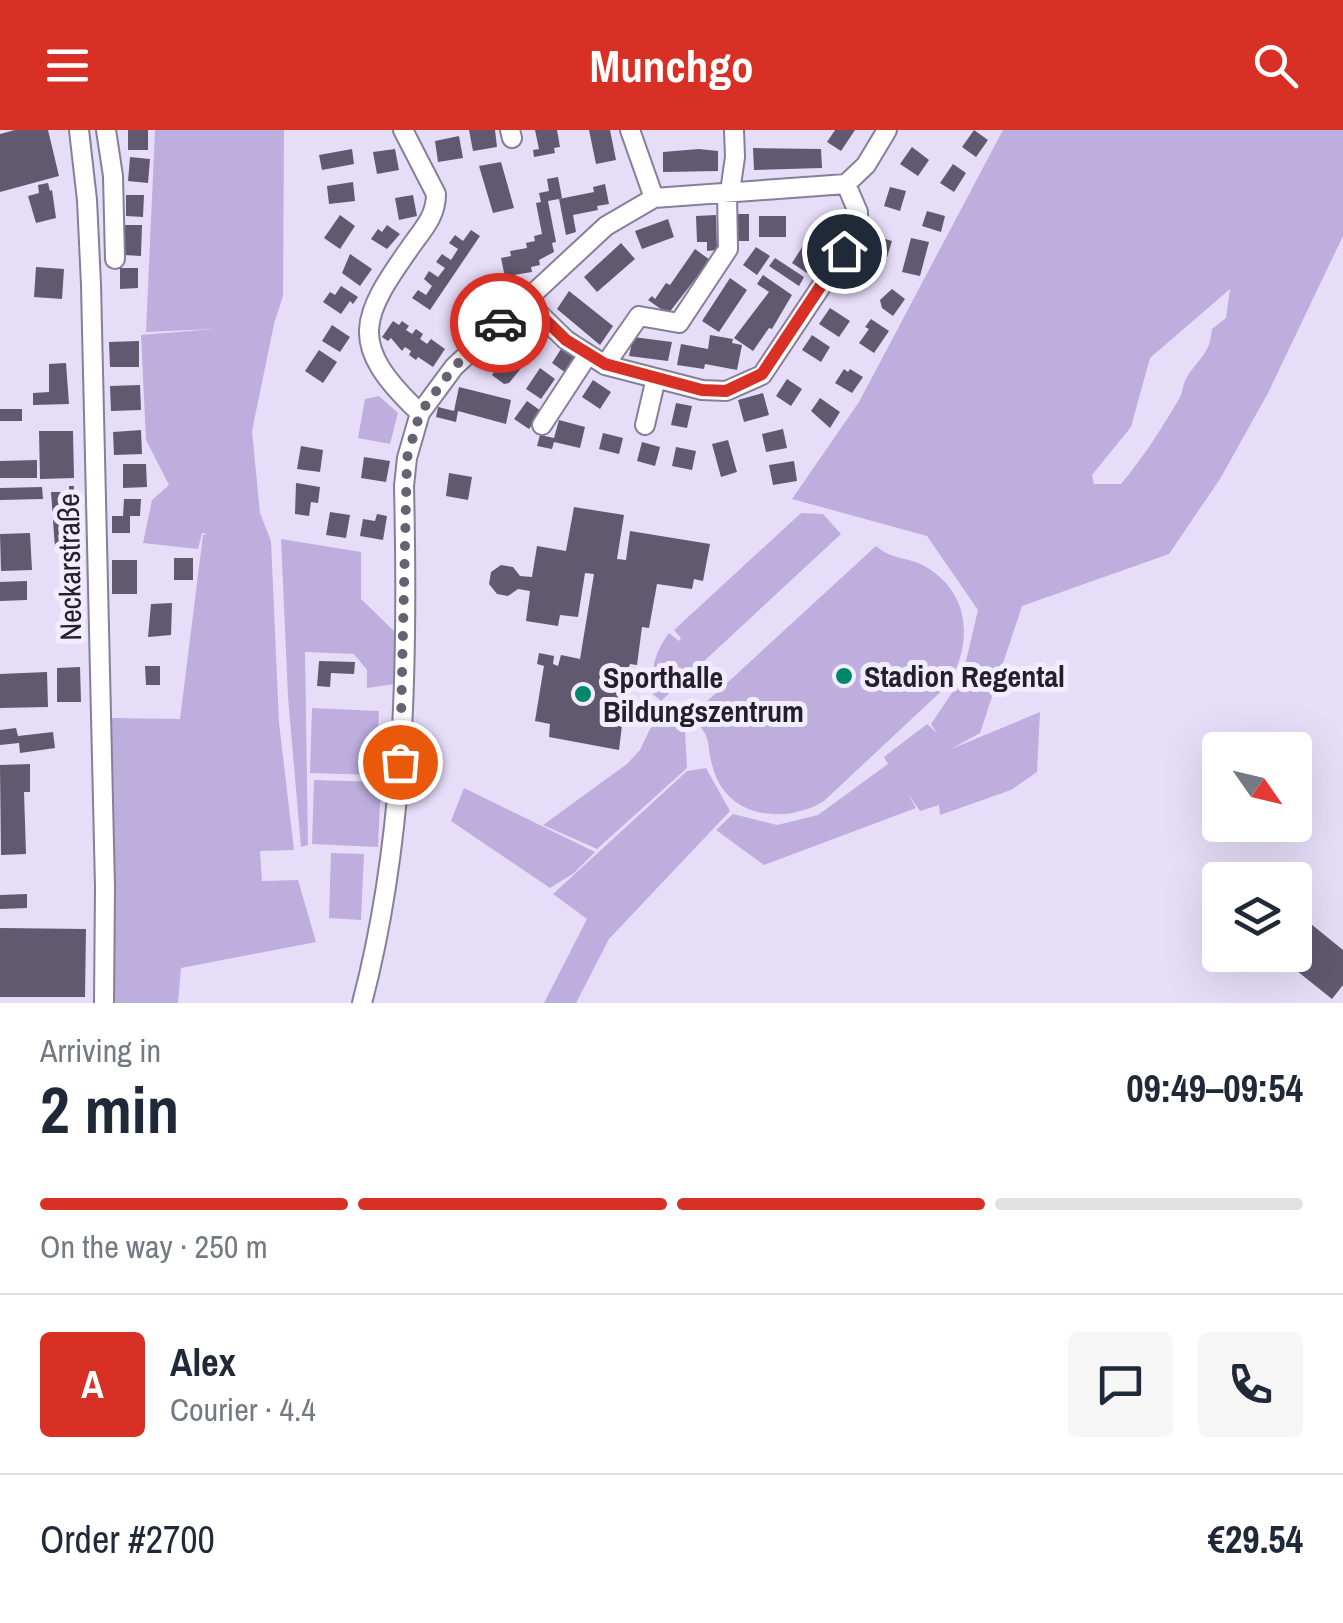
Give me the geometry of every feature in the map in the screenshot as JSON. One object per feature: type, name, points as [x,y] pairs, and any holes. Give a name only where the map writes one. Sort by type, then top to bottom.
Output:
[{"type":"street","name":"Neckarstraße","points":[[79,130],[91,285],[105,887],[104,1003]]},
{"type":"street","points":[[106,130],[113,176],[115,258]]},
{"type":"street","points":[[403,130],[436,194],[436,204],[431,218],[381,289],[369,315],[370,345],[377,365],[394,389],[420,413]]},
{"type":"street","points":[[630,130],[654,198]]},
{"type":"street","points":[[542,424],[639,316],[679,323],[728,249],[734,130]]},
{"type":"street","points":[[362,1003],[400,762],[404,486],[407,458],[420,413],[454,367],[606,226],[654,198],[846,184],[866,165],[887,130]]},
{"type":"street","points":[[525,300],[596,360],[702,390],[726,391],[762,374],[858,230],[858,212],[846,184]]},
{"type":"street","points":[[645,426],[656,378]]},
{"type":"shaded area","points":[[155,130],[284,130],[283,296],[252,431],[260,513],[271,541],[279,723],[294,850],[260,851],[262,881],[298,880],[316,942],[181,968],[178,1003],[108,1003],[111,718],[180,719],[203,535],[208,534],[202,533],[198,549],[143,543],[152,500],[169,485],[146,440],[141,335],[214,329],[146,332]]},
{"type":"shaded area","points":[[1003,130],[1343,130],[1343,236],[1268,393],[1220,479],[1169,554],[1022,606],[980,733],[951,749],[1040,712],[1037,772],[1011,790],[940,815],[939,805],[920,811],[908,794],[916,808],[764,865],[716,830],[733,814],[777,825],[818,815],[888,764],[884,757],[927,724],[937,733],[931,724],[962,678],[978,610],[927,536],[792,499],[859,402]],"holes":[[[1230,289],[1226,318],[1212,329],[1206,350],[1187,377],[1179,399],[1129,474],[1121,484],[1094,484],[1092,475],[1131,427],[1150,358]]]},
{"type":"shaded area","points":[[379,396],[398,413],[390,444],[358,438],[365,399]]},
{"type":"shaded area","points":[[801,513],[823,514],[841,534],[661,701],[653,694],[653,669],[669,633],[679,641],[681,638],[674,630]]},
{"type":"shaded area","points":[[281,539],[361,552],[361,599],[395,632],[395,684],[367,688],[367,670],[354,654],[305,652],[308,845],[301,847],[288,697]]},
{"type":"shaded area","name":"Stadion Regental","points":[[876,546],[926,567],[952,591],[960,606],[964,637],[956,670],[948,685],[824,801],[793,813],[761,813],[746,808],[722,787],[714,771],[707,737],[691,716]]},
{"type":"shaded area","points":[[312,708],[379,711],[376,775],[310,773]]},
{"type":"shaded area","points":[[668,713],[685,731],[687,768],[597,849],[543,825],[627,764],[640,750],[650,729]]},
{"type":"shaded area","points":[[706,768],[730,811],[609,939],[576,1003],[544,1003],[587,919],[553,894],[687,771]]},
{"type":"shaded area","points":[[314,780],[381,782],[378,847],[312,844]]},
{"type":"shaded area","points":[[464,788],[595,852],[574,873],[550,888],[451,821]]},
{"type":"shaded area","points":[[331,853],[364,854],[361,920],[329,918]]},
{"type":"building","points":[[48,130],[59,176],[0,192],[0,134]]},
{"type":"building","points":[[128,130],[148,130],[148,150],[128,150]]},
{"type":"building","points":[[469,130],[495,130],[497,147],[473,151]]},
{"type":"building","points":[[535,130],[557,130],[560,147],[554,148],[555,153],[534,157],[533,150],[539,149]]},
{"type":"building","points":[[589,130],[610,130],[616,160],[596,164]]},
{"type":"building","points":[[835,130],[855,130],[841,151],[827,142]]},
{"type":"building","points":[[974,130],[988,140],[976,157],[962,147]]},
{"type":"building","points":[[459,136],[463,158],[438,162],[435,141]]},
{"type":"building","points":[[912,147],[929,160],[918,176],[900,164]]},
{"type":"building","points":[[753,148],[821,149],[822,168],[754,170]]},
{"type":"building","points":[[352,149],[354,164],[322,170],[319,155]]},
{"type":"building","points":[[395,149],[399,170],[377,174],[373,152]]},
{"type":"building","points":[[718,151],[718,171],[663,172],[663,152]]},
{"type":"building","points":[[130,157],[150,159],[148,183],[128,181]]},
{"type":"building","points":[[501,162],[514,208],[493,213],[479,166]]},
{"type":"building","points":[[953,164],[966,173],[954,192],[940,183]]},
{"type":"building","points":[[558,177],[562,198],[548,201],[556,242],[552,243],[554,252],[539,260],[540,265],[531,267],[532,272],[514,275],[515,280],[506,282],[501,258],[511,256],[510,251],[527,248],[526,243],[542,234],[536,203],[541,202],[539,193],[549,191],[547,179]]},
{"type":"building","points":[[353,182],[355,201],[329,204],[327,186]]},
{"type":"building","points":[[48,183],[56,218],[36,223],[28,196],[39,193],[38,185]]},
{"type":"building","points":[[605,184],[609,204],[573,215],[576,232],[566,235],[559,199],[594,192],[593,187]]},
{"type":"building","points":[[890,187],[906,191],[900,211],[884,206]]},
{"type":"building","points":[[126,195],[144,195],[143,217],[126,216]]},
{"type":"building","points":[[413,195],[417,216],[399,220],[395,198]]},
{"type":"building","points":[[927,211],[945,216],[941,232],[922,226]]},
{"type":"building","points":[[737,214],[749,214],[749,241],[738,241]]},
{"type":"building","points":[[340,215],[355,226],[340,249],[324,238]]},
{"type":"building","points":[[716,215],[717,250],[707,251],[707,242],[697,242],[696,216]]},
{"type":"building","points":[[823,215],[839,226],[807,273],[792,263]]},
{"type":"building","points":[[759,216],[786,216],[786,237],[759,237]]},
{"type":"building","points":[[668,219],[674,237],[642,249],[635,231]]},
{"type":"building","points":[[125,225],[142,225],[141,256],[124,255]]},
{"type":"building","points":[[387,225],[400,234],[387,249],[371,239]]},
{"type":"building","points":[[471,230],[480,236],[430,310],[412,298],[418,290],[426,295],[432,286],[424,279],[429,271],[438,277],[445,268],[436,262],[442,254],[451,260],[458,249],[449,243],[455,235],[463,241]]},
{"type":"building","points":[[875,236],[892,241],[887,257],[870,253]]},
{"type":"building","points":[[911,238],[929,242],[920,276],[902,272]]},
{"type":"building","points":[[621,243],[635,259],[597,292],[584,277]]},
{"type":"building","points":[[756,247],[770,256],[757,275],[743,265]]},
{"type":"building","points":[[695,249],[710,260],[668,314],[648,300],[652,296],[655,299],[666,283],[670,285]]},
{"type":"building","points":[[350,254],[372,269],[360,286],[342,273]]},
{"type":"building","points":[[775,258],[804,277],[799,286],[769,266]]},
{"type":"building","points":[[859,260],[877,271],[866,287],[849,275]]},
{"type":"building","points":[[36,267],[64,269],[62,299],[34,297]]},
{"type":"building","points":[[120,268],[138,268],[138,288],[120,289]]},
{"type":"building","points":[[763,275],[792,295],[772,329],[753,351],[734,338],[769,292],[757,284]]},
{"type":"building","points":[[730,278],[747,290],[719,332],[702,321]]},
{"type":"building","points":[[482,279],[499,291],[469,331],[453,319]]},
{"type":"building","points":[[341,286],[358,297],[341,314],[323,302]]},
{"type":"building","points":[[892,289],[905,299],[893,316],[882,308],[880,300]]},
{"type":"building","points":[[569,291],[613,326],[600,345],[557,309]]},
{"type":"building","points":[[830,308],[850,321],[839,337],[819,324]]},
{"type":"building","points":[[871,319],[889,331],[874,353],[859,343]]},
{"type":"building","points":[[393,321],[399,325],[402,321],[412,334],[416,329],[423,334],[420,339],[427,344],[431,339],[445,349],[433,367],[409,355],[411,351],[405,347],[402,351],[391,338],[388,341],[382,337]]},
{"type":"building","points":[[332,325],[350,337],[340,352],[322,341]]},
{"type":"building","points":[[527,328],[541,338],[528,358],[513,348]]},
{"type":"building","points":[[710,335],[733,339],[732,343],[742,345],[737,370],[705,364],[704,369],[677,365],[681,344],[708,349]]},
{"type":"building","points":[[812,335],[830,347],[821,362],[802,350]]},
{"type":"building","points":[[633,337],[672,342],[668,361],[629,356]]},
{"type":"building","points":[[139,341],[139,367],[110,367],[109,342]]},
{"type":"building","points":[[561,349],[576,359],[566,373],[552,363]]},
{"type":"building","points":[[319,350],[337,362],[323,383],[305,371]]},
{"type":"building","points":[[506,355],[522,367],[504,384],[492,375]]},
{"type":"building","points":[[66,363],[69,404],[33,405],[33,393],[49,392],[49,364]]},
{"type":"building","points":[[540,368],[555,379],[541,399],[526,389]]},
{"type":"building","points":[[844,369],[863,377],[852,393],[835,383]]},
{"type":"building","points":[[787,379],[802,389],[791,406],[776,396]]},
{"type":"building","points":[[593,380],[611,392],[600,409],[582,397]]},
{"type":"building","points":[[140,385],[141,410],[111,411],[110,386]]},
{"type":"building","points":[[459,387],[511,400],[506,424],[458,411],[456,422],[436,417],[438,407],[454,411]]},
{"type":"building","points":[[763,393],[769,415],[744,422],[738,400]]},
{"type":"building","points":[[820,398],[840,412],[830,428],[811,411]]},
{"type":"building","points":[[527,401],[541,411],[529,429],[514,419]]},
{"type":"building","points":[[676,403],[692,406],[687,428],[671,425]]},
{"type":"building","points":[[0,409],[22,409],[22,421],[0,421]]},
{"type":"building","points":[[559,420],[585,427],[580,448],[554,442],[552,449],[537,446],[540,435],[554,438]]},
{"type":"building","points":[[783,429],[787,448],[766,452],[762,434]]},
{"type":"building","points":[[141,430],[142,454],[114,455],[113,432]]},
{"type":"building","points":[[39,431],[73,431],[74,478],[40,479]]},
{"type":"building","points":[[603,433],[623,438],[619,454],[599,449]]},
{"type":"building","points":[[728,440],[737,472],[721,477],[712,444]]},
{"type":"building","points":[[642,442],[660,447],[655,466],[637,461]]},
{"type":"building","points":[[301,446],[323,450],[320,472],[297,469]]},
{"type":"building","points":[[676,447],[696,451],[692,470],[672,466]]},
{"type":"building","points":[[364,457],[390,461],[386,482],[361,478]]},
{"type":"building","points":[[37,460],[37,478],[0,478],[0,461]]},
{"type":"building","points":[[794,461],[797,481],[773,485],[769,465]]},
{"type":"building","points":[[123,464],[146,464],[147,487],[123,488]]},
{"type":"building","points":[[449,473],[472,477],[468,500],[446,496]]},
{"type":"building","points":[[296,483],[320,487],[318,503],[311,502],[309,516],[295,514]]},
{"type":"building","points":[[69,486],[74,486],[74,548],[55,548],[51,492],[69,492]]},
{"type":"building","points":[[42,487],[43,499],[0,500],[0,488]]},
{"type":"building","points":[[124,499],[141,499],[140,516],[130,516],[130,533],[112,533],[112,516],[123,516]]},
{"type":"building","points":[[574,507],[624,515],[617,559],[626,560],[630,531],[710,544],[703,581],[694,579],[692,589],[657,584],[649,628],[642,627],[637,665],[629,667],[619,750],[549,737],[550,724],[535,721],[544,666],[537,664],[539,653],[554,656],[553,664],[558,666],[561,655],[580,659],[594,574],[585,573],[578,617],[560,615],[558,626],[526,621],[530,591],[518,589],[508,596],[497,594],[489,584],[491,572],[501,565],[513,567],[520,576],[532,577],[537,546],[566,551]]},
{"type":"building","points":[[330,512],[350,515],[346,538],[326,535]]},
{"type":"building","points":[[377,514],[387,516],[383,540],[360,536],[363,519],[375,521]]},
{"type":"building","points":[[30,533],[32,570],[1,571],[0,534]]},
{"type":"building","points":[[174,558],[193,558],[193,580],[174,580]]},
{"type":"building","points":[[112,560],[137,560],[137,594],[112,594]]},
{"type":"building","points":[[27,581],[27,600],[0,601],[0,582]]},
{"type":"building","points":[[172,603],[171,635],[148,637],[151,604]]},
{"type":"building","points":[[319,661],[355,662],[354,674],[331,673],[330,687],[317,686]]},
{"type":"building","points":[[145,666],[160,666],[160,685],[146,685]]},
{"type":"building","points":[[80,667],[81,702],[57,702],[57,668]]},
{"type":"building","points":[[47,672],[48,707],[0,708],[0,674]]},
{"type":"building","points":[[16,728],[18,736],[53,732],[55,748],[20,753],[19,743],[0,745],[0,730]]},
{"type":"building","points":[[30,764],[30,792],[24,792],[26,854],[1,855],[0,765]]},
{"type":"building","points":[[27,894],[27,908],[0,909],[0,895]]},
{"type":"building","points":[[1312,925],[1343,950],[1343,985],[1332,999],[1298,972],[1312,972]]},
{"type":"building","points":[[0,928],[86,929],[85,997],[0,997]]},
{"type":"way so far","points":[[400,762],[404,486],[412,435],[420,413],[454,367],[500,323]]},
{"type":"place","name":"Stadion Regental","points":[[844,676]]},
{"type":"place","name":"Sporthalle Bildungszentrum","points":[[583,694]]},
{"type":"route","points":[[500,323],[525,300],[587,356],[702,390],[726,391],[762,374],[844,251]]}]
